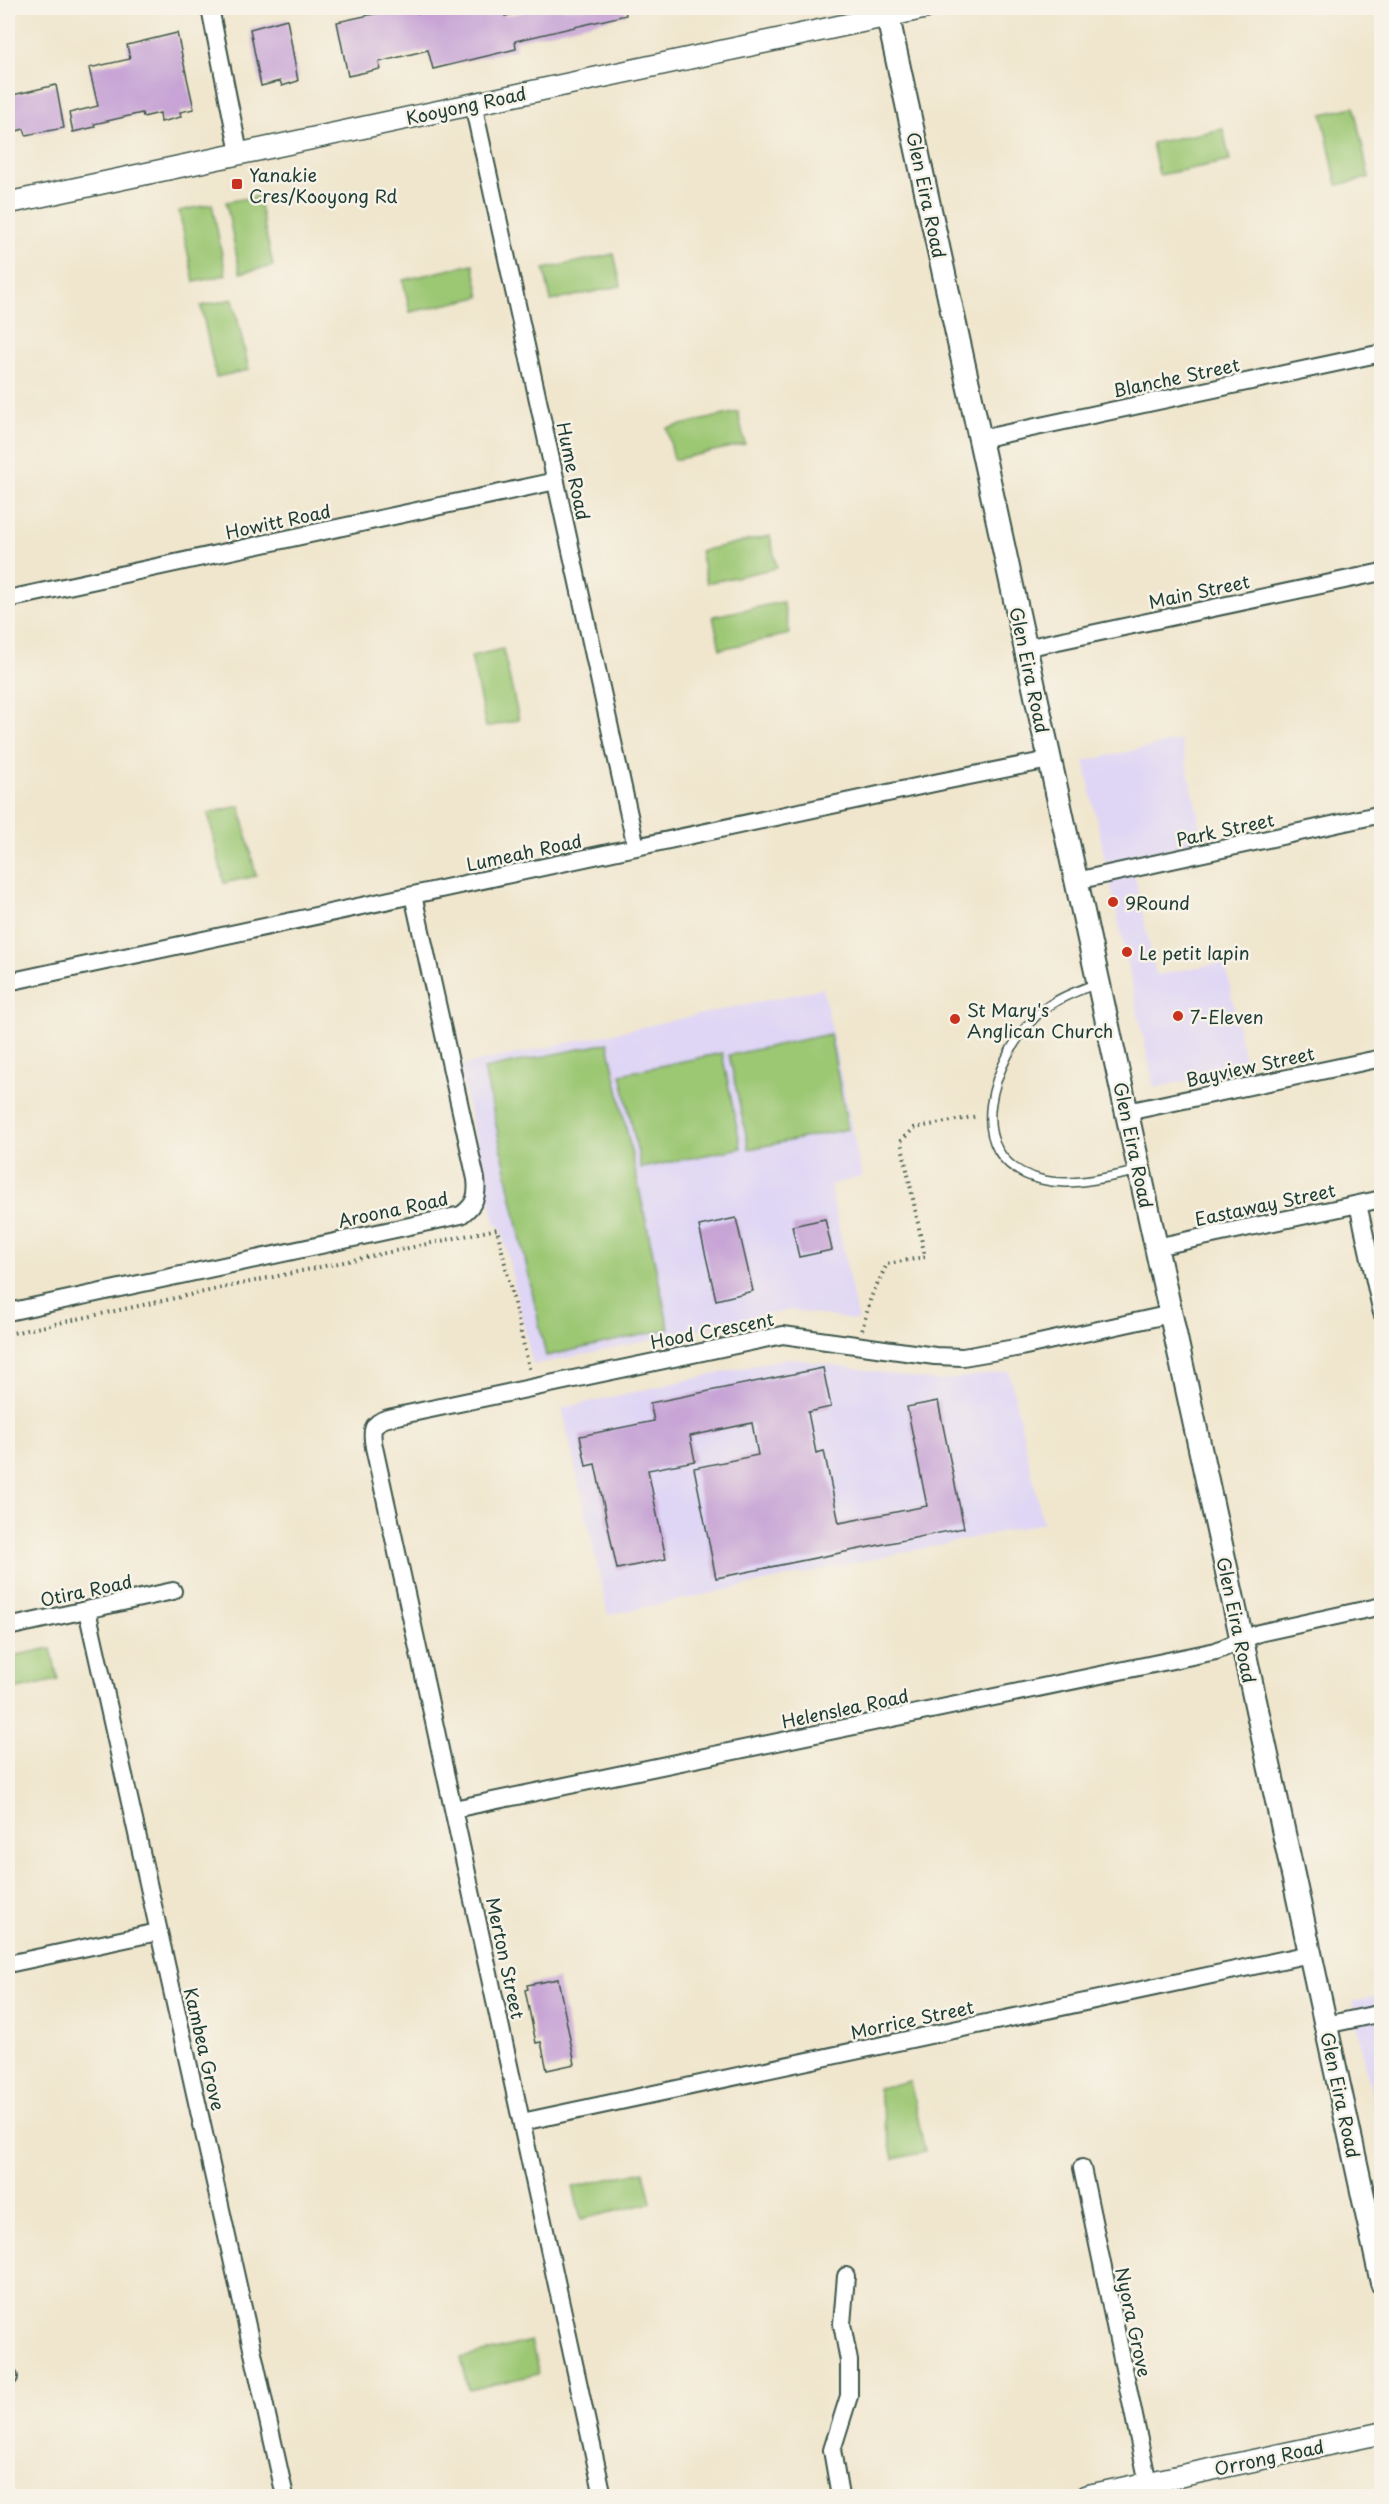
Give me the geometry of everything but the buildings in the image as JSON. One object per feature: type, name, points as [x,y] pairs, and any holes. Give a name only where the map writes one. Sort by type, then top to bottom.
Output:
[{"type":"main road","name":"Glen Eira Road","points":[[886,12],[1382,2283]]},
{"type":"street","points":[[210,8],[239,153]]},
{"type":"street","name":"Kooyong Road","points":[[8,203],[472,104],[886,12],[925,8]]},
{"type":"street","name":"Hume Road","points":[[472,104],[636,847]]},
{"type":"street","name":"Blanche Street","points":[[980,439],[1382,353]]},
{"type":"street","name":"Howitt Road","points":[[8,599],[556,481]]},
{"type":"street","name":"Main Street","points":[[1025,648],[1382,572]]},
{"type":"street","name":"Lumeah Road","points":[[8,982],[1049,760]]},
{"type":"street","name":"Park Street","points":[[1076,881],[1382,814]]},
{"type":"street","name":"Aroona Road","points":[[8,1312],[461,1215],[471,1207],[477,1197],[476,1179],[413,895]]},
{"type":"street","name":"Bayview Street","points":[[1127,1112],[1382,1058]]},
{"type":"street","name":"Eastaway Street","points":[[1156,1247],[1382,1198]]},
{"type":"street","points":[[1358,1203],[1382,1313]]},
{"type":"street","name":"Hood Crescent","points":[[373,1427],[376,1422],[388,1418],[783,1335],[935,1356],[963,1357],[1021,1347],[1171,1314]]},
{"type":"street","name":"Merton Street","points":[[373,1427],[374,1447],[603,2496]]},
{"type":"street","name":"Otira Road","points":[[8,1627],[173,1591]]},
{"type":"street","name":"Helenslea Road","points":[[454,1809],[1216,1651],[1259,1633],[1382,1606]]},
{"type":"street","name":"Kambea Grove","points":[[87,1610],[285,2496]]},
{"type":"street","points":[[8,1964],[158,1932]]},
{"type":"street","name":"Morrice Street","points":[[522,2122],[1310,1954]]},
{"type":"street","points":[[1326,2025],[1382,2013]]},
{"type":"street","name":"Nyora Grove","points":[[1082,2168],[1148,2483]]},
{"type":"street","points":[[840,2496],[832,2450],[849,2396],[849,2361],[842,2324],[846,2276]]},
{"type":"street","name":"Orrong Road","points":[[1095,2496],[1382,2433]]},
{"type":"lane","points":[[1098,982],[1054,1003],[1039,1013],[1027,1027],[1005,1060],[990,1101],[989,1114],[997,1146],[1012,1167],[1024,1174],[1058,1183],[1078,1182],[1139,1171]]},
{"type":"path","points":[[858,1345],[871,1297],[887,1264],[925,1257],[901,1141],[914,1128],[989,1114]]},
{"type":"path","points":[[8,1334],[497,1229],[533,1387]]},
{"type":"shaded area","points":[[1181,740],[1204,841],[1131,858],[1156,975],[1225,962],[1246,1067],[1154,1088],[1084,761]]},
{"type":"shaded area","points":[[823,988],[862,1177],[830,1185],[858,1321],[791,1310],[533,1365],[501,1228],[495,1223],[459,1066]]},
{"type":"shaded area","points":[[787,1358],[937,1381],[1009,1371],[1043,1523],[608,1615],[562,1408]]},
{"type":"shaded area","points":[[1381,1995],[1381,2138],[1352,2002]]},
{"type":"green space","points":[[1354,107],[1369,178],[1337,185],[1322,114]]},
{"type":"green space","points":[[1223,129],[1230,161],[1159,175],[1152,143]]},
{"type":"green space","points":[[258,196],[273,266],[240,273],[226,202]]},
{"type":"green space","points":[[212,204],[226,275],[194,282],[179,211]]},
{"type":"green space","points":[[614,254],[621,286],[551,301],[544,269]]},
{"type":"green space","points":[[473,264],[480,297],[410,312],[403,280]]},
{"type":"green space","points":[[233,299],[249,370],[216,377],[201,306]]},
{"type":"green space","points":[[738,412],[745,444],[674,460],[667,428]]},
{"type":"green space","points":[[770,536],[777,568],[707,583],[700,551]]},
{"type":"green space","points":[[783,602],[790,634],[720,649],[713,616]]},
{"type":"green space","points":[[503,649],[519,720],[486,727],[471,656]]},
{"type":"green space","points":[[240,806],[256,876],[224,883],[208,813]]},
{"type":"green space","points":[[830,1034],[848,1129],[749,1149],[729,1055]]},
{"type":"green space","points":[[608,1043],[669,1329],[546,1356],[484,1069]]},
{"type":"green space","points":[[722,1053],[741,1148],[641,1168],[621,1074]]},
{"type":"green space","points":[[51,1648],[58,1680],[8,1691],[8,1657]]},
{"type":"green space","points":[[910,2081],[925,2152],[893,2159],[878,2088]]},
{"type":"green space","points":[[644,2171],[651,2203],[581,2219],[573,2187]]},
{"type":"green space","points":[[531,2341],[539,2374],[469,2390],[461,2358]]},
{"type":"place","name":"Yanakie Cres/Kooyong Rd","points":[[237,184]]},
{"type":"place","name":"9Round","points":[[1113,902]]},
{"type":"place","name":"Le petit lapin","points":[[1127,952]]},
{"type":"place","name":"7-Eleven","points":[[1178,1016]]},
{"type":"place","name":"St Mary's Anglican Church","points":[[955,1019]]}]
